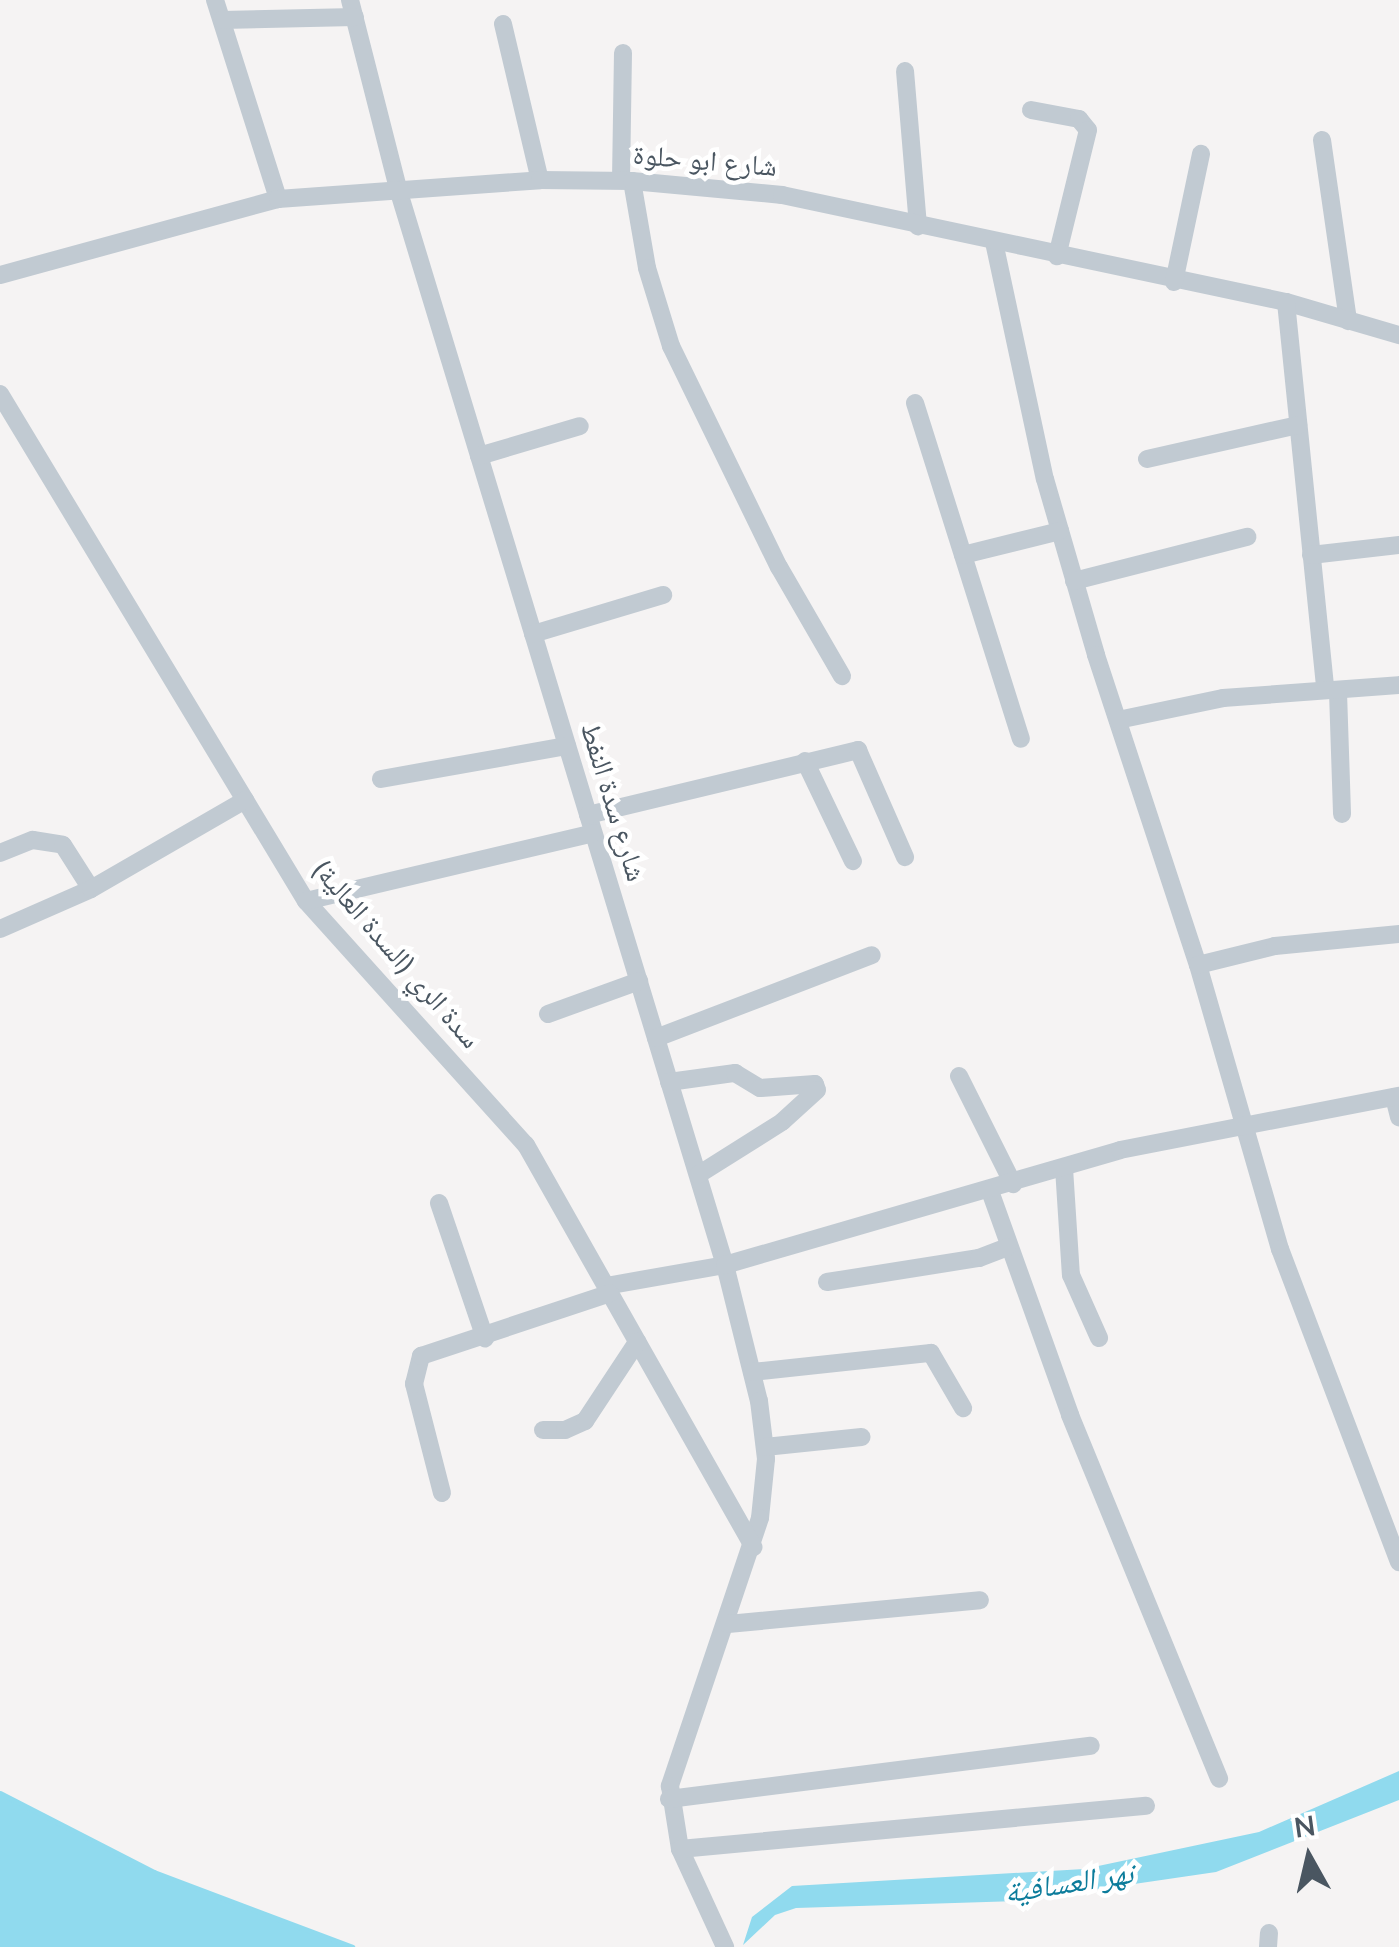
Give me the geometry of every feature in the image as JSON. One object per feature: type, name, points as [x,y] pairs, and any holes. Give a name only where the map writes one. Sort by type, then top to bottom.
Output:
[{"type":"street","points":[[216,0],[278,199]]},
{"type":"street","points":[[222,20],[353,9]]},
{"type":"street","name":"شارع سدة النفط","points":[[353,9],[398,190],[725,1265],[752,1372],[765,1447],[753,1547],[728,1624],[678,1748],[669,1799]]},
{"type":"street","points":[[504,24],[540,180]]},
{"type":"street","points":[[623,53],[626,180],[671,346],[770,551],[842,676]]},
{"type":"street","points":[[905,71],[918,226]]},
{"type":"street","points":[[1032,110],[1079,119],[1088,130],[1057,256]]},
{"type":"street","points":[[1322,140],[1348,289],[1348,321]]},
{"type":"street","points":[[1174,282],[1201,154]]},
{"type":"street","name":"شارع ابو حلوة","points":[[0,275],[278,199],[540,180],[626,180],[782,195],[1174,282],[1286,302],[1399,334]]},
{"type":"street","points":[[994,242],[1074,581],[1198,966],[1280,1250],[1399,1562]]},
{"type":"street","points":[[1286,302],[1342,814]]},
{"type":"street","name":"سدة الري (السدة العالية)","points":[[0,394],[306,901],[526,1145],[753,1547]]},
{"type":"street","points":[[915,403],[1022,739]]},
{"type":"street","points":[[479,456],[580,426]]},
{"type":"street","points":[[1147,459],[1298,426]]},
{"type":"street","points":[[963,556],[1060,531]]},
{"type":"street","points":[[1074,581],[1247,537]]},
{"type":"street","points":[[1312,555],[1399,545]]},
{"type":"street","points":[[532,634],[663,595]]},
{"type":"street","points":[[1118,720],[1224,698],[1399,685]]},
{"type":"street","points":[[381,779],[567,746]]},
{"type":"street","points":[[306,901],[805,761],[858,750],[905,856]]},
{"type":"street","points":[[805,761],[853,861]]},
{"type":"street","points":[[0,928],[91,889],[246,800]]},
{"type":"street","points":[[0,853],[33,840],[63,845],[91,889]]},
{"type":"street","points":[[1198,966],[1275,946],[1399,934]]},
{"type":"street","points":[[656,1038],[872,956]]},
{"type":"street","points":[[548,1014],[639,981]]},
{"type":"street","points":[[669,1082],[735,1073],[760,1088],[816,1084],[817,1090],[782,1122],[698,1175]]},
{"type":"street","points":[[959,1076],[1014,1184]]},
{"type":"street","points":[[442,1493],[415,1368],[421,1356],[485,1338],[608,1290],[725,1265],[824,1231],[1244,1122],[1397,1097],[1399,1117]]},
{"type":"street","points":[[1064,1168],[1071,1275],[1099,1338]]},
{"type":"street","points":[[990,1191],[1007,1246],[1021,1267],[1070,1415],[1219,1779]]},
{"type":"street","points":[[439,1202],[485,1338]]},
{"type":"street","points":[[827,1282],[979,1258],[1007,1246]]},
{"type":"street","points":[[543,1430],[566,1430],[585,1421],[638,1342]]},
{"type":"street","points":[[752,1372],[931,1353],[963,1408]]},
{"type":"street","points":[[765,1447],[861,1436]]},
{"type":"street","points":[[728,1624],[980,1600]]},
{"type":"street","points":[[725,1947],[680,1849],[669,1799],[1091,1746]]},
{"type":"street","points":[[680,1849],[1146,1806]]},
{"type":"water","name":"نهر العسافية","points":[[1399,1771],[1399,1800],[1216,1872],[1018,1901],[796,1908],[775,1915],[743,1945],[752,1917],[792,1886],[1084,1869],[1259,1832]]},
{"type":"water","points":[[0,1793],[154,1872],[352,1947],[0,1947]]},
{"type":"waterway","points":[[0,1793],[154,1872],[352,1947]]}]
